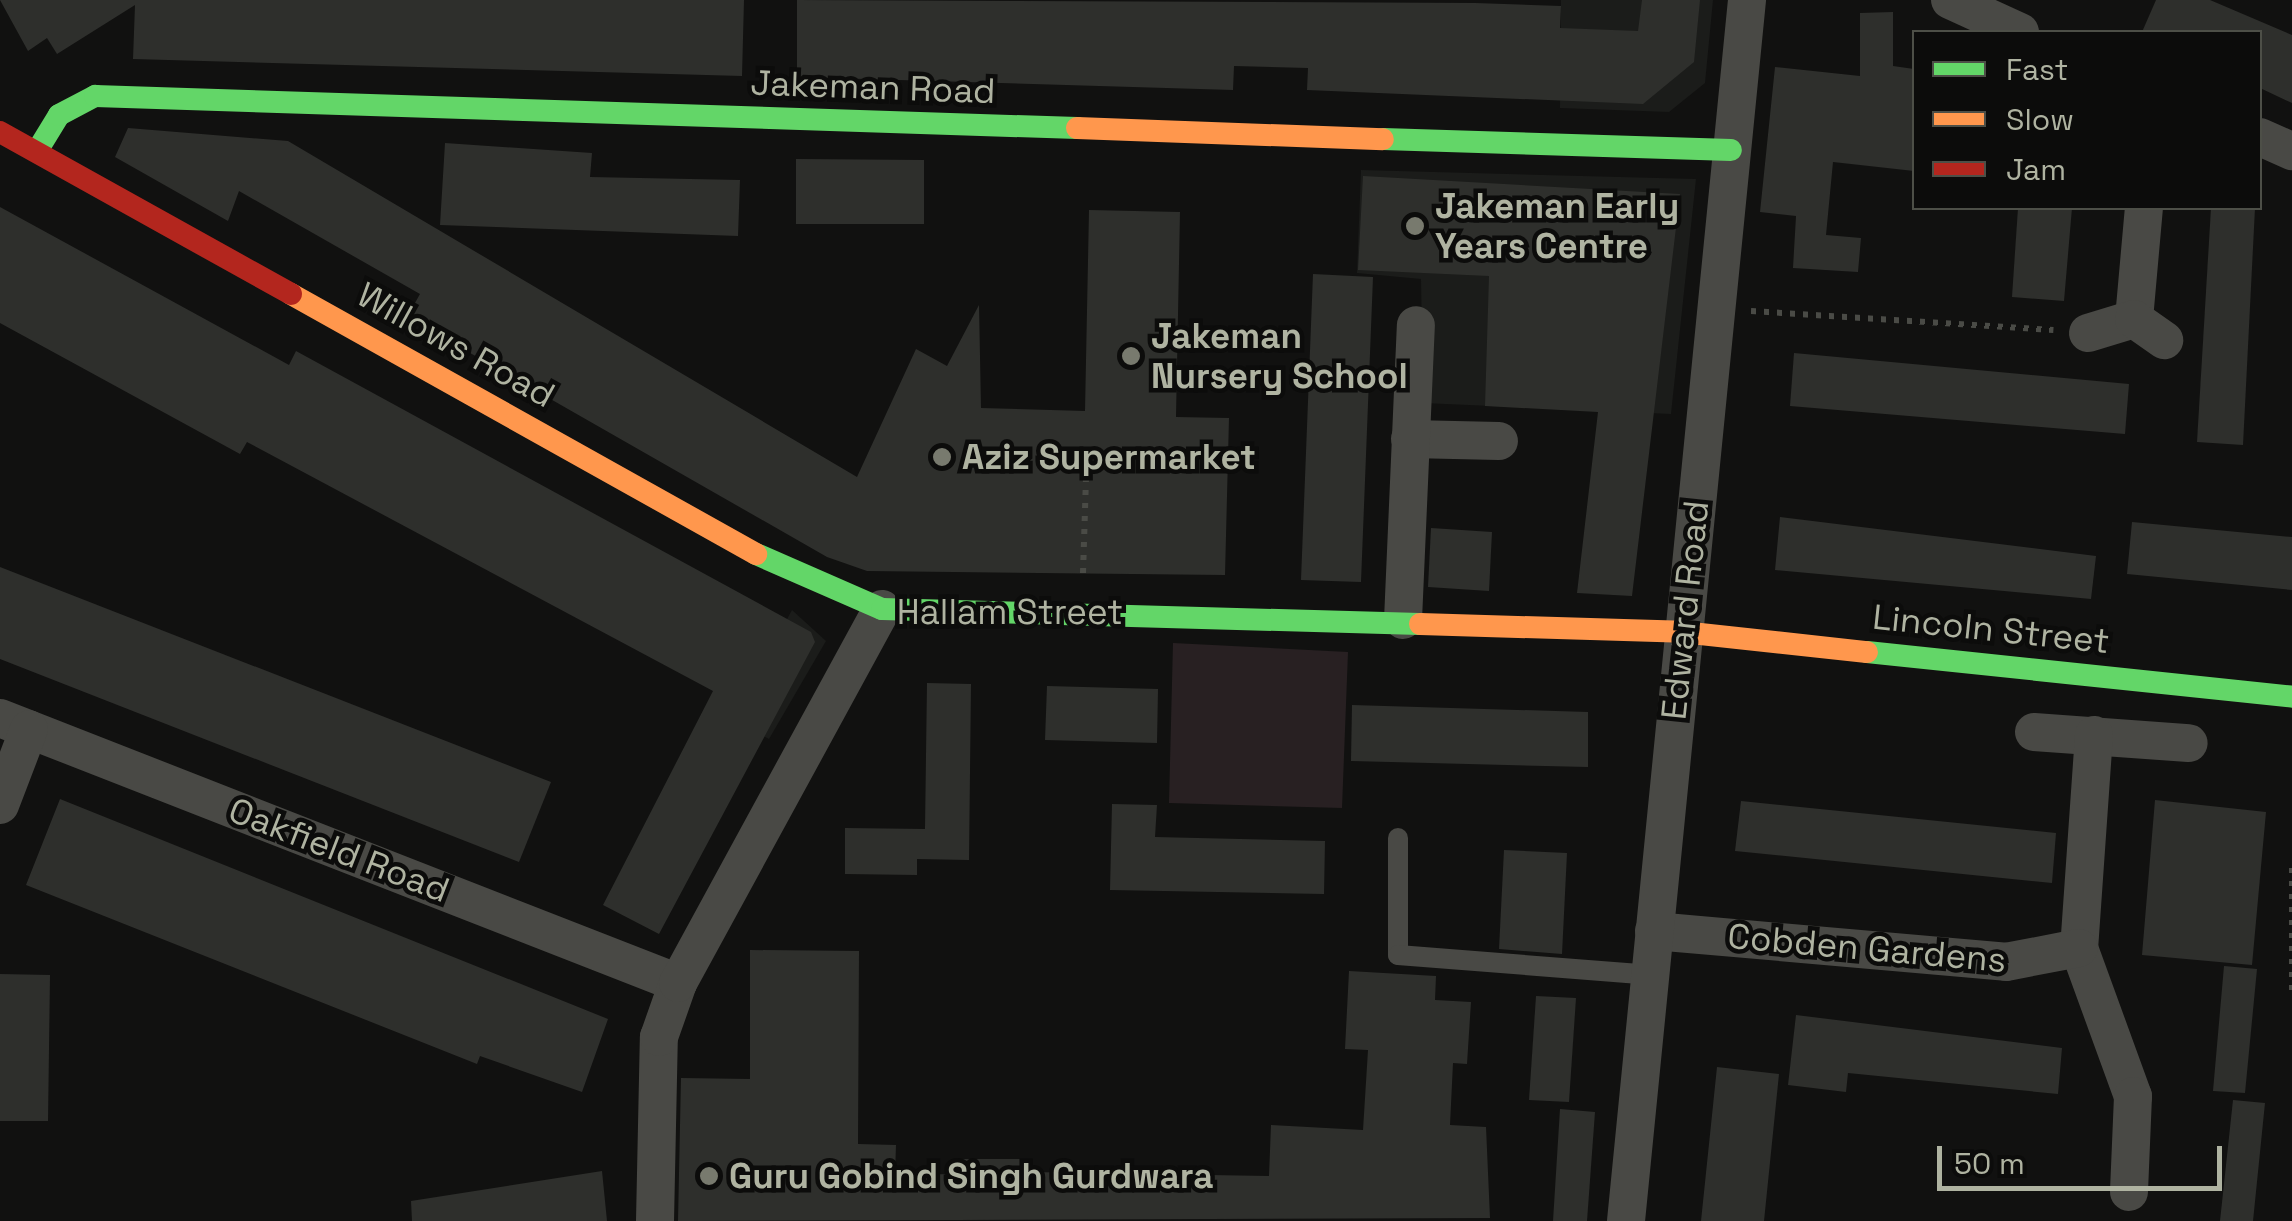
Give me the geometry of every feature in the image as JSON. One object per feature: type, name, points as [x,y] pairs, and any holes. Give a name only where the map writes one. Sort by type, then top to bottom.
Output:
[{"type":"street","name":"Edward Road","points":[[1626,1221],[1682,632],[1720,308],[1746,0]]},
{"type":"street","points":[[1971,5],[2016,30]]},
{"type":"street","name":"Jakeman Road","points":[[37,150],[59,115],[95,96],[1731,150]]},
{"type":"street","name":"Willows Road","points":[[0,132],[814,586],[882,609]]},
{"type":"street","points":[[2262,138],[2292,150]]},
{"type":"street","points":[[2088,332],[2149,330],[2144,210]]},
{"type":"street","points":[[1403,620],[1416,325]]},
{"type":"street","points":[[1410,439],[1499,441]]},
{"type":"street","name":"Hallam Street","points":[[655,1221],[659,1038],[678,983],[882,609],[1082,609],[1682,632]]},
{"type":"street","name":"Lincoln Street","points":[[1682,632],[2292,697]]},
{"type":"street","points":[[0,805],[15,723]]},
{"type":"street","name":"Oakfield Road","points":[[15,723],[678,983]]},
{"type":"street","points":[[2034,732],[2189,743]]},
{"type":"street","points":[[2094,736],[2079,948],[2133,1096],[2129,1192]]},
{"type":"street","name":"Cobden Gardens","points":[[1654,930],[2006,962],[2079,948]]},
{"type":"lane","points":[[1398,838],[1398,955],[1652,975]]},
{"type":"path","points":[[1720,308],[2088,332]]},
{"type":"path","points":[[1082,609],[1088,445]]},
{"type":"path","points":[[2292,868],[2292,996]]},
{"type":"shaded area","points":[[1561,0],[1713,0],[1705,83],[1669,112],[1560,108]]},
{"type":"shaded area","points":[[1361,170],[1696,179],[1671,414],[1423,403],[1421,279],[1357,273]]},
{"type":"shaded area","points":[[792,610],[826,641],[769,739],[732,719]]},
{"type":"shaded area","points":[[1173,643],[1348,652],[1342,808],[1169,803]]},
{"type":"building","points":[[0,0],[744,0],[742,76],[133,59],[135,5],[57,54],[47,38],[28,51]]},
{"type":"building","points":[[797,0],[1561,6],[1560,28],[1638,31],[1642,0],[1700,0],[1694,62],[1643,104],[1307,90],[1308,68],[1234,66],[1233,90],[797,77]]},
{"type":"building","points":[[2156,0],[2210,0],[2292,35],[2292,103],[2262,89],[2262,30],[2143,30]]},
{"type":"building","points":[[1893,12],[1893,66],[1912,69],[1912,171],[1833,162],[1826,235],[1861,238],[1858,272],[1793,268],[1796,216],[1760,212],[1775,67],[1860,76],[1860,13]]},
{"type":"building","points":[[128,128],[288,141],[857,477],[916,349],[947,366],[979,305],[981,408],[1085,411],[1089,210],[1180,212],[1176,417],[1229,418],[1225,575],[867,571],[827,557],[407,317],[420,294],[239,191],[228,221],[115,157]]},
{"type":"building","points":[[445,143],[592,153],[590,177],[740,180],[738,236],[440,225]]},
{"type":"building","points":[[796,159],[924,160],[924,224],[796,224]]},
{"type":"building","points":[[1363,176],[1680,194],[1632,596],[1577,593],[1598,412],[1485,406],[1489,276],[1358,270]]},
{"type":"building","points":[[0,207],[289,365],[296,351],[811,632],[815,642],[659,934],[603,905],[713,691],[247,442],[240,454],[0,323]]},
{"type":"building","points":[[2018,210],[2072,210],[2064,301],[2012,297]]},
{"type":"building","points":[[2211,210],[2255,210],[2243,445],[2197,442]]},
{"type":"building","points":[[1313,274],[1373,277],[1361,582],[1301,580]]},
{"type":"building","points":[[1794,353],[2129,384],[2125,434],[1790,406]]},
{"type":"building","points":[[1780,517],[2096,556],[2091,599],[1775,570]]},
{"type":"building","points":[[2132,522],[2292,537],[2292,590],[2127,574]]},
{"type":"building","points":[[1431,528],[1492,532],[1489,591],[1428,587]]},
{"type":"building","points":[[0,567],[551,782],[519,862],[0,659]]},
{"type":"building","points":[[927,683],[971,684],[969,860],[917,859],[917,875],[845,874],[845,828],[925,829]]},
{"type":"building","points":[[1047,686],[1158,689],[1157,743],[1045,740]]},
{"type":"building","points":[[1352,705],[1588,712],[1588,767],[1351,761]]},
{"type":"building","points":[[60,799],[608,1019],[582,1092],[480,1056],[477,1064],[26,885]]},
{"type":"building","points":[[2155,800],[2266,812],[2252,965],[2142,955]]},
{"type":"building","points":[[1741,801],[2056,833],[2052,883],[1735,851]]},
{"type":"building","points":[[1112,804],[1157,805],[1155,837],[1325,841],[1324,894],[1110,890]]},
{"type":"building","points":[[1504,850],[1567,853],[1562,954],[1499,949]]},
{"type":"building","points":[[750,950],[859,951],[858,1144],[896,1145],[895,1175],[955,1174],[955,1159],[1031,1159],[1030,1172],[1269,1176],[1271,1125],[1363,1130],[1368,1050],[1345,1049],[1349,971],[1436,976],[1435,1000],[1471,1002],[1467,1064],[1453,1063],[1450,1125],[1486,1127],[1490,1218],[678,1221],[681,1078],[750,1079]]},
{"type":"building","points":[[2224,966],[2257,969],[2245,1093],[2213,1091]]},
{"type":"building","points":[[0,974],[50,975],[48,1121],[0,1121]]},
{"type":"building","points":[[1536,996],[1576,998],[1569,1102],[1529,1100]]},
{"type":"building","points":[[1796,1015],[2062,1048],[2058,1094],[1848,1073],[1846,1092],[1788,1085]]},
{"type":"building","points":[[1717,1067],[1779,1074],[1764,1221],[1701,1221]]},
{"type":"building","points":[[2233,1100],[2265,1103],[2253,1221],[2220,1221]]},
{"type":"building","points":[[1560,1109],[1595,1112],[1587,1221],[1553,1221]]},
{"type":"building","points":[[602,1171],[607,1221],[412,1221],[411,1201]]},
{"type":"traffic: fast","points":[[37,151],[59,115],[95,96],[1077,128]]},
{"type":"traffic: fast","points":[[1383,139],[1731,150]]},
{"type":"traffic: fast","points":[[756,554],[882,609],[1420,624]]},
{"type":"traffic: fast","points":[[1867,652],[2292,697]]},
{"type":"traffic: slow","points":[[1077,128],[1383,139]]},
{"type":"traffic: slow","points":[[291,294],[756,554]]},
{"type":"traffic: slow","points":[[1420,624],[1682,632],[1867,652]]},
{"type":"traffic: jam","points":[[0,132],[291,294]]},
{"type":"place","name":"Jakeman Early Years Centre","points":[[1415,226]]},
{"type":"place","name":"Jakeman Nursery School","points":[[1131,356]]},
{"type":"place","name":"Aziz Supermarket","points":[[942,457]]},
{"type":"place","name":"Guru Gobind Singh Gurdwara","points":[[709,1176]]}]
